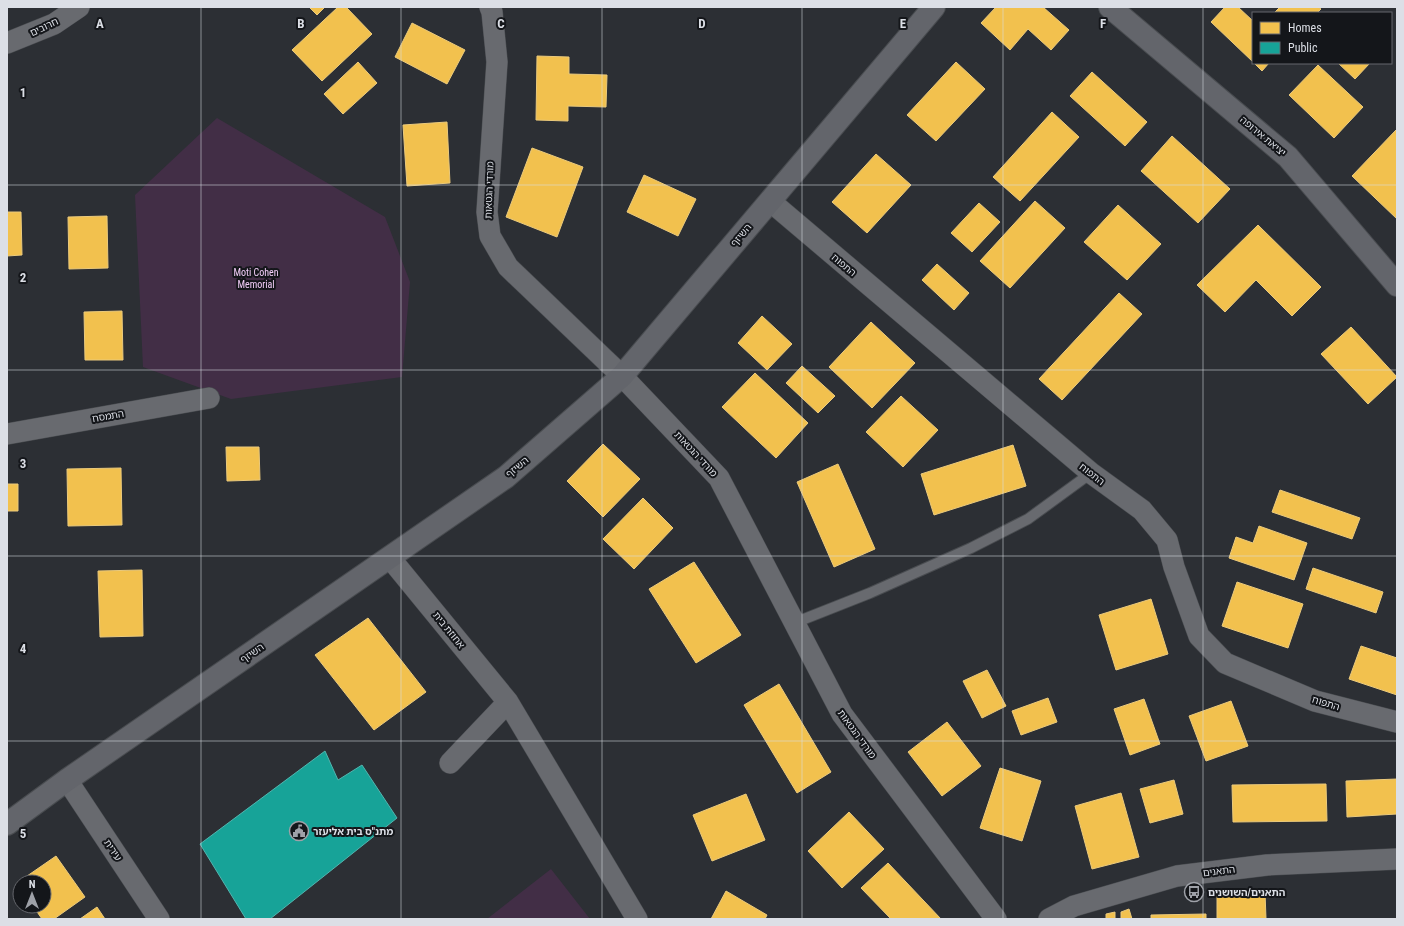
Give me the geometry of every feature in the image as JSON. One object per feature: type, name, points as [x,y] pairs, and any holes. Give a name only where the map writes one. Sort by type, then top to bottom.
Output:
[{"type":"street","name":"חרובים","points":[[7,43],[54,24],[78,7]]},
{"type":"street","name":"מורדי הגטאות","points":[[490,7],[492,12],[496,62],[487,212],[490,236],[508,267],[622,376],[719,478],[842,714],[996,919]]},
{"type":"street","name":"השיזף","points":[[7,824],[67,780],[506,477],[622,376],[934,7]]},
{"type":"street","name":"יציאת אירופה","points":[[1110,7],[1288,157],[1397,285]]},
{"type":"street","name":"התפוח","points":[[770,201],[1091,474],[1142,510],[1166,540],[1199,636],[1225,663],[1315,701],[1397,722]]},
{"type":"street","name":"התמסח","points":[[7,434],[209,398]]},
{"type":"street","name":"אחוזת בית","points":[[390,558],[508,702],[637,919]]},
{"type":"street","points":[[450,763],[508,702]]},
{"type":"street","name":"עירית","points":[[67,780],[159,919]]},
{"type":"street","name":"התאנים","points":[[1049,919],[1074,906],[1177,876],[1267,865],[1397,859]]},
{"type":"lane","points":[[794,623],[870,593],[971,548],[1021,523],[1091,474]]},
{"type":"green space","name":"Moti Cohen Memorial","points":[[217,118],[385,217],[410,282],[402,377],[231,399],[143,367],[135,195]]},
{"type":"green space","points":[[551,869],[590,919],[487,919]]},
{"type":"building: Homes","points":[[309,7],[325,7],[317,15]]},
{"type":"building: Homes","points":[[338,7],[346,7],[372,34],[322,81],[292,50]]},
{"type":"building: Homes","points":[[996,7],[1043,7],[1069,30],[1051,50],[1028,29],[1010,50],[981,23]]},
{"type":"building: Homes","points":[[1225,7],[1238,7],[1252,20],[1252,61],[1211,22]]},
{"type":"building: Homes","points":[[1280,7],[1318,7],[1321,9],[1318,12],[1275,12]]},
{"type":"building: Homes","points":[[412,23],[465,50],[447,84],[395,57]]},
{"type":"building: Homes","points":[[537,56],[569,57],[569,74],[607,75],[606,107],[568,106],[568,121],[536,120]]},
{"type":"building: Homes","points":[[358,62],[377,83],[343,114],[324,94]]},
{"type":"building: Homes","points":[[956,62],[985,89],[936,141],[907,115]]},
{"type":"building: Homes","points":[[1255,64],[1268,64],[1262,71]]},
{"type":"building: Homes","points":[[1339,64],[1369,64],[1355,79]]},
{"type":"building: Homes","points":[[1318,65],[1363,107],[1334,138],[1289,95]]},
{"type":"building: Homes","points":[[1092,72],[1147,122],[1125,146],[1070,96]]},
{"type":"building: Homes","points":[[1052,112],[1079,137],[1020,201],[993,177]]},
{"type":"building: Homes","points":[[447,122],[450,183],[407,186],[403,125]]},
{"type":"building: Homes","points":[[1396,130],[1397,132],[1397,219],[1352,176]]},
{"type":"building: Homes","points":[[1172,136],[1230,189],[1198,223],[1141,171]]},
{"type":"building: Homes","points":[[532,148],[583,167],[557,237],[506,217]]},
{"type":"building: Homes","points":[[876,154],[911,185],[867,233],[832,202]]},
{"type":"building: Homes","points":[[644,175],[696,199],[678,236],[627,212]]},
{"type":"building: Homes","points":[[1035,201],[1065,228],[1010,288],[980,261]]},
{"type":"building: Homes","points":[[979,203],[1000,222],[972,252],[951,233]]},
{"type":"building: Homes","points":[[1118,205],[1161,244],[1127,280],[1084,242]]},
{"type":"building: Homes","points":[[7,212],[21,212],[22,255],[7,256]]},
{"type":"building: Homes","points":[[107,216],[108,268],[69,269],[68,217]]},
{"type":"building: Homes","points":[[1258,225],[1321,287],[1292,316],[1256,280],[1225,312],[1197,285]]},
{"type":"building: Homes","points":[[937,264],[969,293],[954,310],[922,280]]},
{"type":"building: Homes","points":[[1119,293],[1142,314],[1062,400],[1039,379]]},
{"type":"building: Homes","points":[[122,311],[123,360],[85,360],[84,312]]},
{"type":"building: Homes","points":[[762,316],[792,344],[767,370],[738,343]]},
{"type":"building: Homes","points":[[871,322],[915,363],[872,408],[829,367]]},
{"type":"building: Homes","points":[[1351,327],[1397,377],[1368,404],[1321,354]]},
{"type":"building: Homes","points":[[802,366],[835,396],[818,413],[786,383]]},
{"type":"building: Homes","points":[[755,373],[808,423],[776,458],[722,407]]},
{"type":"building: Homes","points":[[901,396],[938,430],[903,467],[866,432]]},
{"type":"building: Homes","points":[[603,444],[640,479],[603,517],[567,481]]},
{"type":"building: Homes","points":[[1013,445],[1026,486],[934,515],[921,474]]},
{"type":"building: Homes","points":[[226,447],[259,447],[260,480],[227,481]]},
{"type":"building: Homes","points":[[838,464],[875,549],[834,567],[797,482]]},
{"type":"building: Homes","points":[[121,468],[122,525],[68,526],[67,469]]},
{"type":"building: Homes","points":[[7,484],[18,484],[18,511],[7,511]]},
{"type":"building: Homes","points":[[1280,490],[1360,518],[1352,539],[1272,512]]},
{"type":"building: Homes","points":[[643,498],[673,528],[634,569],[603,539]]},
{"type":"building: Homes","points":[[1259,526],[1307,543],[1294,580],[1229,558],[1236,537],[1253,543]]},
{"type":"building: Homes","points":[[694,562],[741,635],[696,663],[649,589]]},
{"type":"building: Homes","points":[[1313,568],[1383,592],[1376,613],[1306,589]]},
{"type":"building: Homes","points":[[142,570],[143,636],[100,637],[98,571]]},
{"type":"building: Homes","points":[[1237,582],[1303,604],[1288,648],[1222,626]]},
{"type":"building: Homes","points":[[1151,599],[1168,654],[1116,670],[1099,615]]},
{"type":"building: Homes","points":[[368,618],[426,692],[374,730],[315,655]]},
{"type":"building: Homes","points":[[1361,646],[1397,658],[1397,695],[1349,679]]},
{"type":"building: Homes","points":[[987,670],[1006,706],[982,718],[963,681]]},
{"type":"building: Homes","points":[[779,684],[831,772],[797,793],[744,705]]},
{"type":"building: Homes","points":[[1048,698],[1057,722],[1021,735],[1012,711]]},
{"type":"building: Homes","points":[[1144,699],[1160,744],[1130,755],[1114,709]]},
{"type":"building: Homes","points":[[1231,701],[1248,746],[1206,761],[1189,716]]},
{"type":"building: Homes","points":[[947,722],[981,766],[942,796],[908,752]]},
{"type":"building: Homes","points":[[1000,768],[1041,781],[1022,841],[980,828]]},
{"type":"building: Homes","points":[[1397,779],[1397,814],[1347,817],[1346,781]]},
{"type":"building: Homes","points":[[1174,780],[1183,814],[1150,823],[1140,789]]},
{"type":"building: Homes","points":[[1326,784],[1327,821],[1233,822],[1232,785]]},
{"type":"building: Homes","points":[[1121,793],[1139,857],[1092,869],[1075,806]]},
{"type":"building: Homes","points":[[746,794],[765,840],[712,861],[693,815]]},
{"type":"building: Homes","points":[[849,812],[884,849],[842,888],[808,851]]},
{"type":"building: Homes","points":[[56,856],[85,897],[54,919],[42,919],[39,914],[52,914],[52,874],[30,874]]},
{"type":"building: Homes","points":[[888,863],[941,919],[891,919],[861,888]]},
{"type":"building: Homes","points":[[726,891],[767,915],[765,919],[711,919]]},
{"type":"building: Homes","points":[[1217,891],[1265,892],[1266,919],[1217,919]]},
{"type":"building: Homes","points":[[97,907],[105,919],[80,919]]},
{"type":"building: Homes","points":[[1129,909],[1132,919],[1121,919],[1121,912]]},
{"type":"building: Homes","points":[[1115,912],[1115,919],[1106,919],[1106,914]]},
{"type":"building: Homes","points":[[1206,914],[1206,919],[1151,919],[1151,915]]},
{"type":"building: Public","name":"מתנ\"ס בית אליעזר","points":[[325,751],[338,780],[362,765],[397,818],[270,919],[246,919],[200,844]]},
{"type":"place","name":"מתנ\"ס בית אליעזר","points":[[299,831]]},
{"type":"place","name":"התאנים/השושנים","points":[[1194,892]]}]
